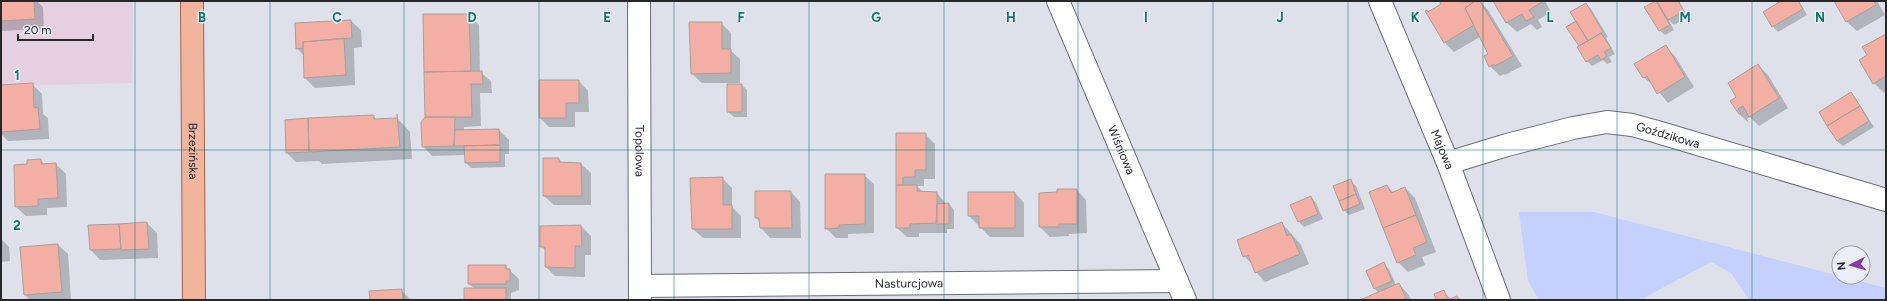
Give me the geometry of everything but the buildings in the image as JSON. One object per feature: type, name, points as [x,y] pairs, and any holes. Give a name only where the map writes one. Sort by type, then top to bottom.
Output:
[{"type":"main road","name":"Brzezińska","points":[[192,1],[194,300]]},
{"type":"street","name":"Topolowa","points":[[639,1],[640,293]]},
{"type":"street","name":"Wiśniowa","points":[[1058,1],[1181,290]]},
{"type":"street","name":"Majowa","points":[[1380,1],[1448,163],[1499,300]]},
{"type":"street","name":"Goździkowa","points":[[1448,163],[1507,145],[1558,132],[1607,122],[1632,125],[1654,131],[1886,200]]},
{"type":"street","name":"Nasturcjowa","points":[[640,293],[1181,290]]},
{"type":"shaded area","points":[[1,1],[133,1],[132,83],[1,86]]},
{"type":"shaded area","points":[[1519,212],[1594,212],[1831,274],[1831,285],[1871,284],[1886,288],[1886,300],[1749,300],[1731,273],[1711,262],[1640,300],[1539,300],[1528,281]]}]
